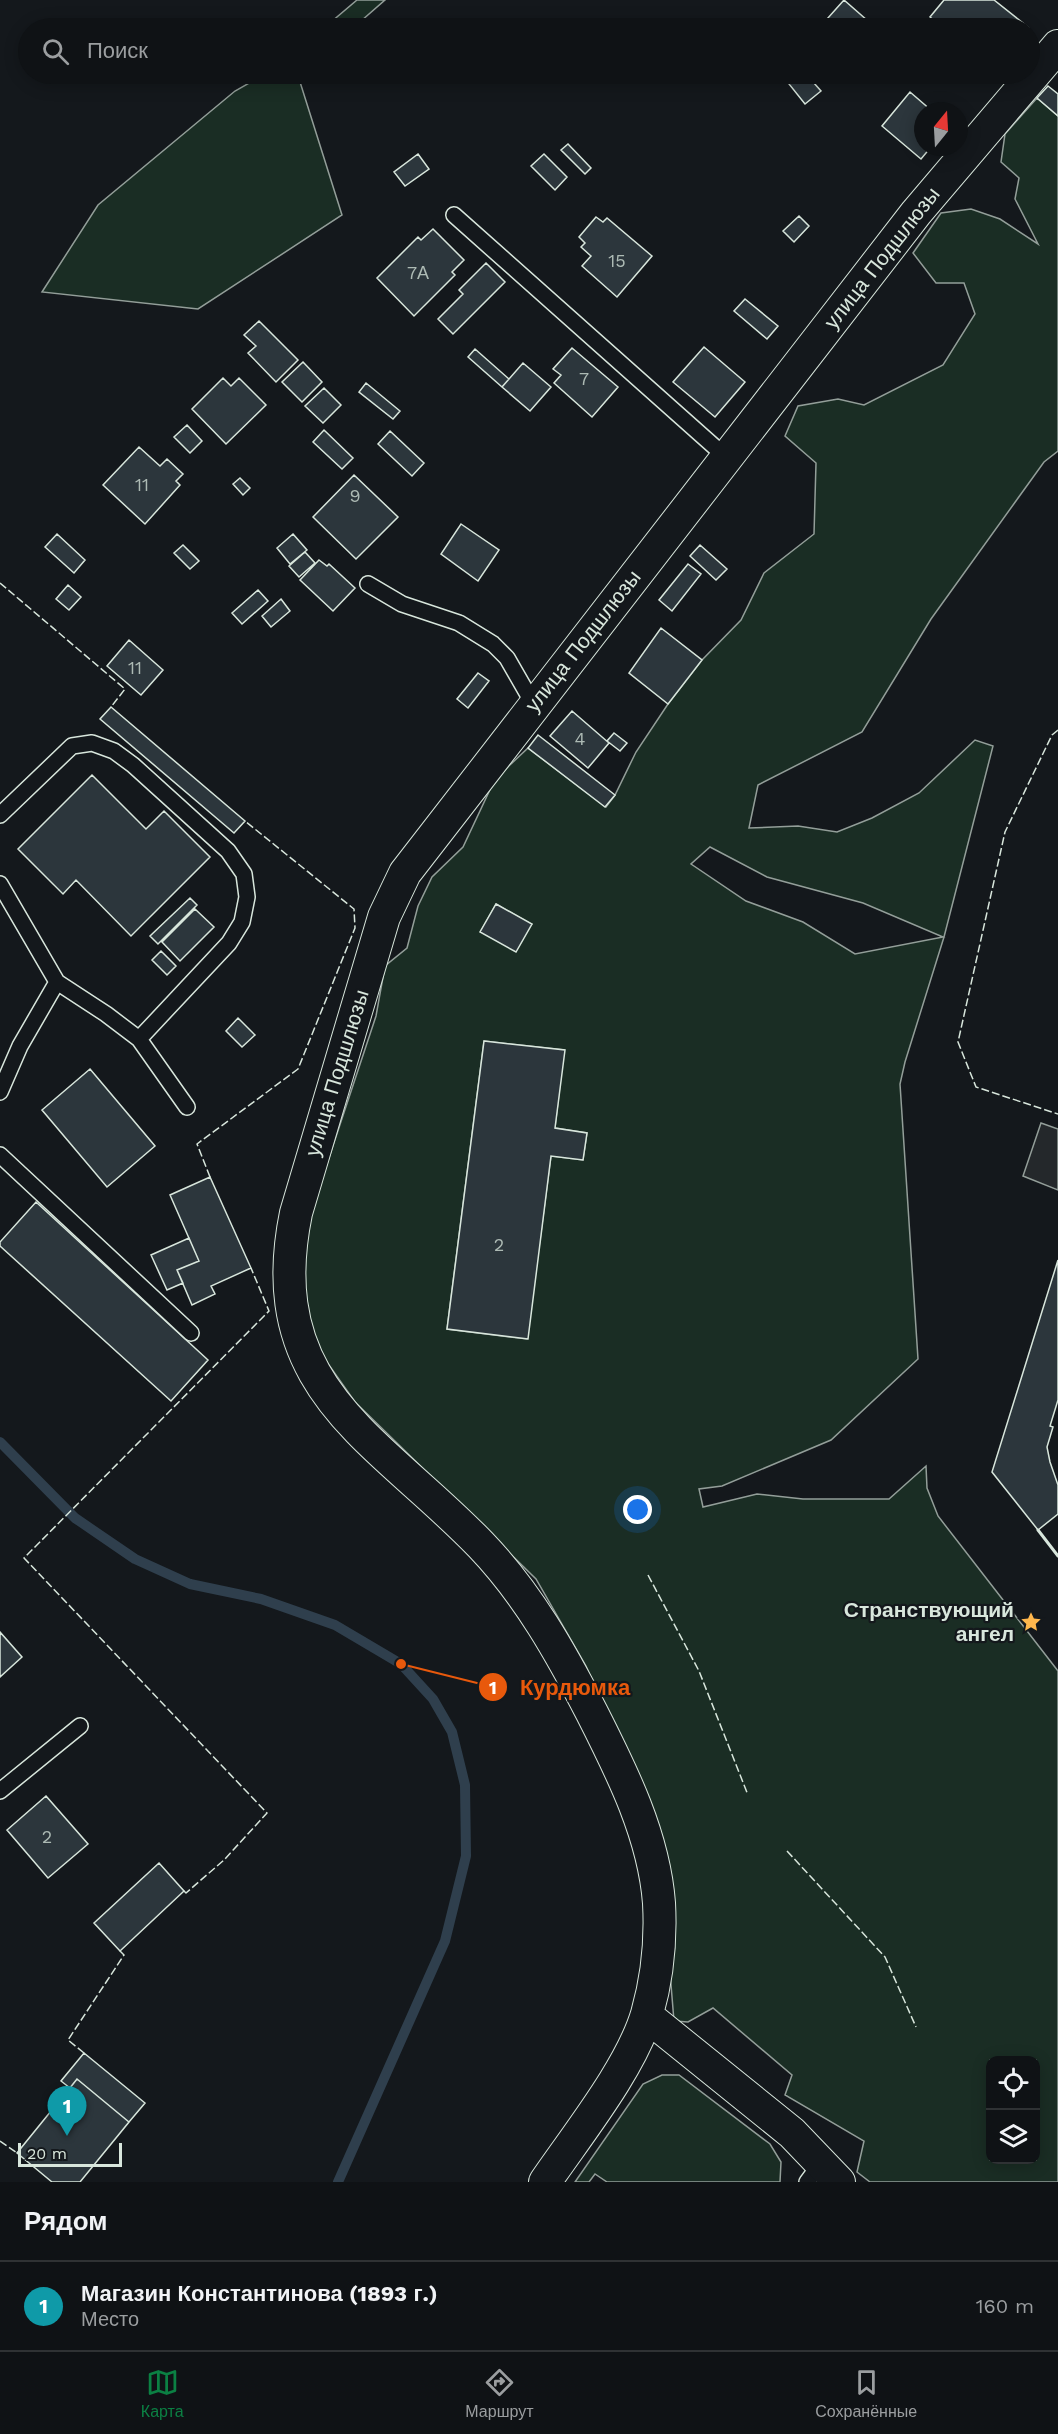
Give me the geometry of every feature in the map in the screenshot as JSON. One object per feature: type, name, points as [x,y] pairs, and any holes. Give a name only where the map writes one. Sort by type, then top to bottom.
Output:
[{"type":"street","name":"улица Подшлюзы","points":[[1040,67],[1058,46]]},
{"type":"street","name":"улица Подшлюзы","points":[[545,2182],[620,2070],[646,2016],[657,1961],[658,1902],[653,1868],[630,1794],[609,1746],[549,1632],[513,1582],[482,1545],[357,1430],[318,1382],[297,1334],[289,1271],[290,1240],[296,1213],[384,917],[405,873],[916,213],[1026,84]]},
{"type":"street","points":[[646,2016],[792,2133],[823,2176]]},
{"type":"lane","points":[[454,214],[726,457]]},
{"type":"lane","points":[[368,584],[402,604],[459,623],[493,644],[507,658],[534,705]]},
{"type":"lane","points":[[0,815],[72,746],[92,743],[114,751],[134,765],[228,851],[244,874],[247,897],[242,922],[229,943],[139,1040]]},
{"type":"lane","points":[[0,884],[57,982],[106,1014],[139,1040],[187,1107]]},
{"type":"lane","points":[[0,1092],[20,1046],[57,982]]},
{"type":"lane","points":[[0,1155],[191,1333]]},
{"type":"lane","points":[[0,1791],[80,1726]]},
{"type":"green space","points":[[357,0],[385,0],[364,18],[336,18]]},
{"type":"green space","points":[[247,84],[301,84],[342,215],[198,309],[42,292],[98,205],[235,91]]},
{"type":"green space","points":[[1037,98],[1058,116],[1058,451],[1044,462],[931,619],[862,732],[758,785],[749,828],[798,826],[837,832],[872,818],[919,793],[975,740],[993,746],[944,937],[900,1084],[918,1359],[831,1440],[722,1486],[699,1489],[703,1507],[757,1494],[803,1499],[889,1499],[926,1466],[927,1488],[938,1516],[1058,1671],[1058,2182],[870,2182],[857,2172],[864,2141],[785,2095],[792,2075],[713,2008],[688,2022],[674,2021],[660,1851],[635,1777],[586,1666],[536,1579],[355,1402],[324,1358],[308,1322],[302,1275],[308,1221],[376,1016],[385,966],[407,948],[418,906],[432,877],[463,847],[495,779],[528,748],[606,807],[615,795],[636,752],[668,704],[702,660],[741,620],[764,573],[814,534],[816,463],[785,436],[798,406],[838,399],[864,405],[943,365],[975,314],[964,283],[936,283],[913,253],[941,213],[971,209],[1000,219],[1038,244],[1015,199],[1019,178],[1001,162],[1005,134]],"holes":[[[710,847],[767,877],[863,903],[943,937],[855,954],[803,922],[746,901],[691,864]],[[496,904],[531,924],[481,931]],[[484,1041],[564,1050],[555,1128],[587,1133],[583,1160],[551,1156],[527,1339],[447,1329]]]},
{"type":"green space","points":[[662,2075],[679,2075],[770,2144],[781,2162],[780,2182],[607,2182],[595,2174],[589,2182],[575,2182],[643,2084]]},
{"type":"shaded area","points":[[1041,1123],[1058,1129],[1058,1190],[1023,1176]]},
{"type":"building","points":[[844,0],[865,18],[828,18]]},
{"type":"building","points":[[944,0],[994,0],[1017,18],[931,18]]},
{"type":"building","points":[[789,84],[815,84],[821,91],[805,104]]},
{"type":"building","points":[[1048,86],[1058,94],[1058,116],[1037,98]]},
{"type":"building","points":[[910,92],[922,102],[914,102],[914,153],[882,126]]},
{"type":"building","points":[[568,144],[591,168],[585,174],[561,150]]},
{"type":"building","points":[[418,154],[429,169],[405,186],[394,172]]},
{"type":"building","points":[[544,154],[567,177],[555,190],[531,166]]},
{"type":"building","points":[[799,216],[809,226],[794,242],[783,231]]},
{"type":"building","points":[[596,217],[603,222],[607,218],[652,256],[617,297],[582,266],[591,256],[581,247],[585,243],[579,237]]},
{"type":"building","points":[[433,229],[464,260],[452,272],[455,275],[414,316],[377,278],[418,237],[421,240]]},
{"type":"building","points":[[486,263],[505,282],[453,334],[438,319],[463,294],[459,290]]},
{"type":"building","points":[[745,299],[778,326],[767,339],[734,311]]},
{"type":"building","points":[[259,321],[298,360],[276,382],[248,353],[256,346],[244,335]]},
{"type":"building","points":[[704,347],[745,382],[715,417],[673,382]]},
{"type":"building","points":[[572,348],[618,387],[592,417],[554,383],[561,375],[553,369]]},
{"type":"building","points":[[475,349],[509,379],[502,387],[468,357]]},
{"type":"building","points":[[303,362],[322,382],[302,402],[282,382]]},
{"type":"building","points":[[523,363],[551,387],[530,411],[502,387]]},
{"type":"building","points":[[223,378],[231,386],[239,378],[266,405],[226,444],[192,409]]},
{"type":"building","points":[[366,383],[400,411],[393,419],[359,392]]},
{"type":"building","points":[[324,388],[341,405],[323,423],[305,406]]},
{"type":"building","points":[[187,425],[202,441],[190,453],[174,437]]},
{"type":"building","points":[[324,430],[353,458],[342,469],[313,442]]},
{"type":"building","points":[[390,431],[424,463],[412,476],[378,444]]},
{"type":"building","points":[[139,447],[160,466],[167,459],[183,474],[176,481],[180,485],[145,524],[103,485]]},
{"type":"building","points":[[354,475],[398,517],[356,559],[313,517]]},
{"type":"building","points":[[240,478],[250,488],[243,495],[233,484]]},
{"type":"building","points":[[461,524],[499,550],[478,581],[441,554]]},
{"type":"building","points":[[57,534],[85,560],[74,573],[45,547]]},
{"type":"building","points":[[293,534],[307,550],[290,564],[277,548]]},
{"type":"building","points":[[183,545],[199,561],[190,569],[174,553]]},
{"type":"building","points":[[700,545],[727,569],[716,580],[690,556]]},
{"type":"building","points":[[305,552],[315,563],[299,577],[289,566]]},
{"type":"building","points":[[319,560],[327,566],[329,564],[355,588],[333,611],[300,580]]},
{"type":"building","points":[[688,564],[701,574],[672,611],[659,600]]},
{"type":"building","points":[[68,585],[81,597],[69,610],[56,599]]},
{"type":"building","points":[[258,590],[268,601],[242,624],[232,613]]},
{"type":"building","points":[[281,599],[290,611],[271,627],[262,616]]},
{"type":"building","points":[[661,628],[702,660],[668,704],[629,673]]},
{"type":"building","points":[[129,640],[163,670],[141,695],[107,666]]},
{"type":"building","points":[[478,673],[489,681],[468,708],[457,699]]},
{"type":"building","points":[[111,707],[245,821],[234,833],[100,719]]},
{"type":"building","points":[[572,711],[609,743],[588,768],[550,736]]},
{"type":"building","points":[[614,733],[627,743],[620,751],[607,741]]},
{"type":"building","points":[[538,735],[615,795],[605,807],[528,748]]},
{"type":"building","points":[[92,775],[146,829],[164,811],[210,857],[131,936],[76,880],[63,894],[18,849]]},
{"type":"building","points":[[190,898],[197,905],[158,944],[150,936]]},
{"type":"building","points":[[496,904],[532,924],[516,952],[480,932]]},
{"type":"building","points":[[195,909],[214,927],[180,961],[162,942]]},
{"type":"building","points":[[161,951],[176,966],[167,975],[152,960]]},
{"type":"building","points":[[238,1018],[255,1035],[242,1047],[226,1031]]},
{"type":"building","points":[[484,1041],[565,1050],[555,1128],[587,1133],[583,1160],[551,1156],[528,1339],[447,1329]]},
{"type":"building","points":[[90,1069],[155,1146],[107,1187],[42,1110]]},
{"type":"building","points":[[210,1177],[251,1268],[211,1286],[215,1294],[192,1305],[177,1270],[199,1261],[170,1195]]},
{"type":"building","points":[[36,1202],[208,1360],[171,1401],[0,1246],[0,1242]]},
{"type":"building","points":[[189,1238],[199,1261],[177,1270],[183,1283],[167,1290],[151,1255]]},
{"type":"building","points":[[1058,1260],[1058,1400],[1050,1426],[1053,1427],[1047,1447],[1058,1485],[1058,1514],[1038,1530],[992,1472]]},
{"type":"building","points":[[0,1632],[22,1657],[0,1677]]},
{"type":"building","points":[[46,1796],[88,1844],[48,1878],[7,1830]]},
{"type":"building","points":[[159,1863],[184,1891],[120,1951],[94,1923]]},
{"type":"building","points":[[84,2053],[145,2103],[129,2122],[77,2079],[70,2088],[61,2081]]},
{"type":"building","points":[[77,2079],[129,2122],[80,2182],[52,2182],[17,2153]]},
{"type":"waterway","points":[[0,1442],[75,1518],[135,1559],[190,1584],[261,1599],[335,1625],[401,1664],[433,1699],[452,1732],[465,1785],[466,1856],[445,1941],[338,2182]]},
{"type":"fence","points":[[0,583],[125,689],[111,707]]},
{"type":"fence","points":[[1058,730],[1052,735],[1005,832],[958,1042],[976,1087],[1058,1114]]},
{"type":"fence","points":[[210,1177],[197,1144],[298,1069],[355,928],[354,909],[245,821]]},
{"type":"fence","points":[[184,1891],[186,1893],[224,1860],[267,1813],[24,1558],[269,1311],[251,1268]]},
{"type":"fence","points":[[648,1575],[699,1671],[748,1795]]},
{"type":"fence","points":[[787,1851],[885,1957],[916,2027]]},
{"type":"fence","points":[[84,2053],[68,2040],[124,1955],[120,1951]]},
{"type":"fence","points":[[0,2141],[17,2153]]},
{"type":"wall","points":[[1038,1530],[1058,1556]]},
{"type":"place","name":"Странствующий ангел","points":[[1031,1622]]},
{"type":"place","name":"Курдюмка","points":[[401,1664]]},
{"type":"place","name":"Магазин Константинова (1893 г.)","points":[[67,2136]]}]
